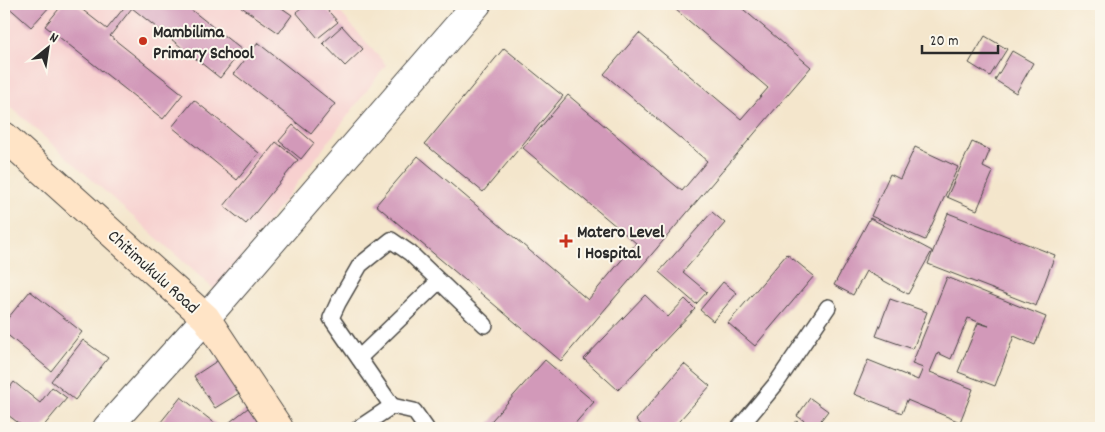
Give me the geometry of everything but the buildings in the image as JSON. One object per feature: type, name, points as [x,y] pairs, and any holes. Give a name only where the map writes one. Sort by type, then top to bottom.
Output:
[{"type":"street","points":[[108,428],[206,318],[477,4]]},
{"type":"street","name":"Chitimukulu Road","points":[[4,136],[206,318],[279,428]]},
{"type":"lane","points":[[426,428],[414,411],[392,406],[331,318],[360,266],[391,240],[410,254],[485,324]]},
{"type":"lane","points":[[359,358],[439,281]]},
{"type":"lane","points":[[740,428],[775,385],[828,307]]},
{"type":"lane","points":[[368,426],[392,406]]},
{"type":"shaded area","points":[[4,4],[333,4],[386,65],[216,291],[4,101]]},
{"type":"place","name":"Mambilima Primary School","points":[[143,41]]},
{"type":"place","name":"Matero Level 1 Hospital","points":[[566,241]]}]
